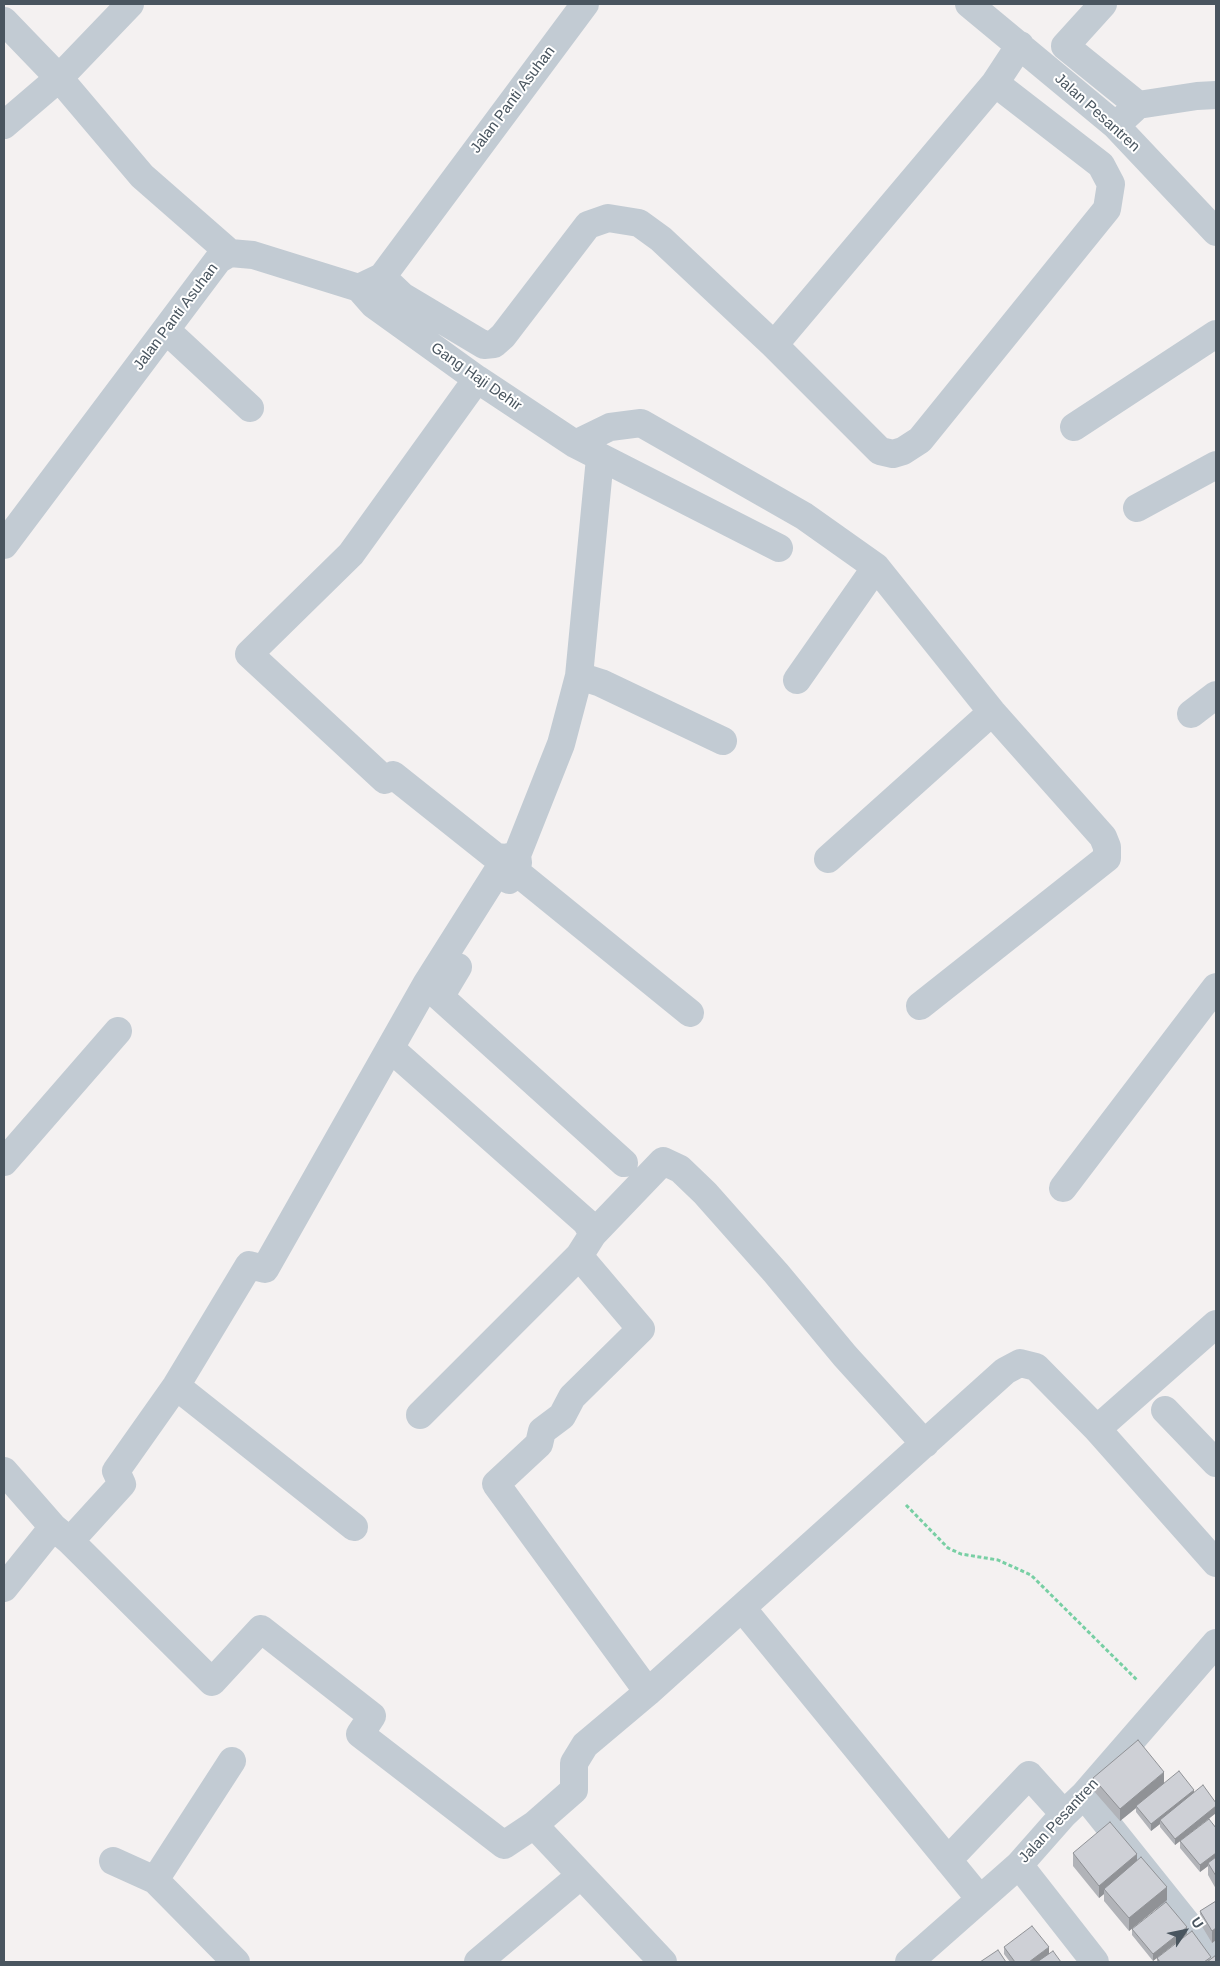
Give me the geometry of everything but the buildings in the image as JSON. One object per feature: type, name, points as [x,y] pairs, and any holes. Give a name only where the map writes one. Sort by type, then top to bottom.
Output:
[{"type":"street","points":[[4,125],[59,78],[130,4]]},
{"type":"street","name":"Jalan Panti Asuhan","points":[[4,544],[218,260],[230,253],[253,255],[370,282],[585,4]]},
{"type":"street","name":"Jalan Pesantren","points":[[969,4],[1115,125],[1216,232]]},
{"type":"street","points":[[1103,4],[1065,46],[1138,106]]},
{"type":"street","points":[[4,21],[59,78],[142,176],[230,253]]},
{"type":"street","points":[[774,345],[995,83],[1020,45]]},
{"type":"street","points":[[370,282],[402,296],[484,346],[494,344],[588,225],[608,218],[639,223],[661,239],[774,345],[880,451],[892,454],[920,440],[1106,209],[1111,184],[1101,165],[995,83]]},
{"type":"street","points":[[1115,125],[1138,106],[1197,96],[1216,95]]},
{"type":"street","name":"Gang Haji Dehir","points":[[370,282],[374,304],[477,379],[575,444],[779,548]]},
{"type":"street","points":[[166,330],[250,408]]},
{"type":"street","points":[[1074,427],[1216,334]]},
{"type":"street","points":[[477,379],[351,554],[249,654],[385,780],[393,775],[496,858],[512,861],[690,1013]]},
{"type":"street","points":[[575,444],[610,427],[641,423],[804,516],[876,566],[992,712],[1103,837],[1107,847],[1107,858],[920,1006]]},
{"type":"street","points":[[600,458],[579,676],[561,744],[512,861],[440,997],[624,1164]]},
{"type":"street","points":[[1137,508],[1216,465]]},
{"type":"street","points":[[797,680],[876,566]]},
{"type":"street","points":[[579,676],[601,683],[723,741]]},
{"type":"street","points":[[1191,714],[1216,695]]},
{"type":"street","points":[[828,859],[992,712]]},
{"type":"street","points":[[4,1588],[61,1534],[122,1484],[116,1471],[176,1386],[249,1265],[264,1269],[307,1190],[391,1049],[427,983],[512,861]]},
{"type":"street","points":[[1064,1188],[1216,987]]},
{"type":"street","points":[[4,1162],[118,1031]]},
{"type":"street","points":[[391,1049],[586,1222],[586,1245],[641,1329],[572,1397],[562,1416],[542,1431],[539,1444],[496,1484],[648,1692]]},
{"type":"street","points":[[420,1415],[586,1245],[663,1161],[680,1169],[776,1273],[845,1356],[925,1444]]},
{"type":"street","points":[[1097,1430],[1216,1324]]},
{"type":"street","points":[[4,1471],[61,1534],[212,1682],[261,1629],[372,1716],[360,1734],[504,1845],[534,1825],[574,1790],[574,1763],[585,1745],[648,1692],[1005,1371],[1020,1363],[1036,1367],[1097,1430],[1216,1563]]},
{"type":"street","points":[[176,1386],[354,1527]]},
{"type":"street","points":[[1166,1410],[1216,1463]]},
{"type":"street","points":[[742,1608],[980,1899]]},
{"type":"street","name":"Jalan Pesantren","points":[[909,1962],[1019,1864],[1064,1814],[1084,1795],[1216,1643]]},
{"type":"street","points":[[155,1880],[232,1762]]},
{"type":"street","points":[[948,1860],[1029,1775],[1064,1814]]},
{"type":"street","points":[[1084,1795],[1216,1960]]},
{"type":"street","points":[[534,1825],[663,1962]]},
{"type":"street","points":[[112,1861],[155,1880],[236,1962]]},
{"type":"street","points":[[1019,1864],[1095,1962]]},
{"type":"street","points":[[478,1962],[581,1875]]},
{"type":"path","points":[[883,1482],[948,1548],[960,1554],[998,1560],[1031,1575],[1162,1704]]}]
